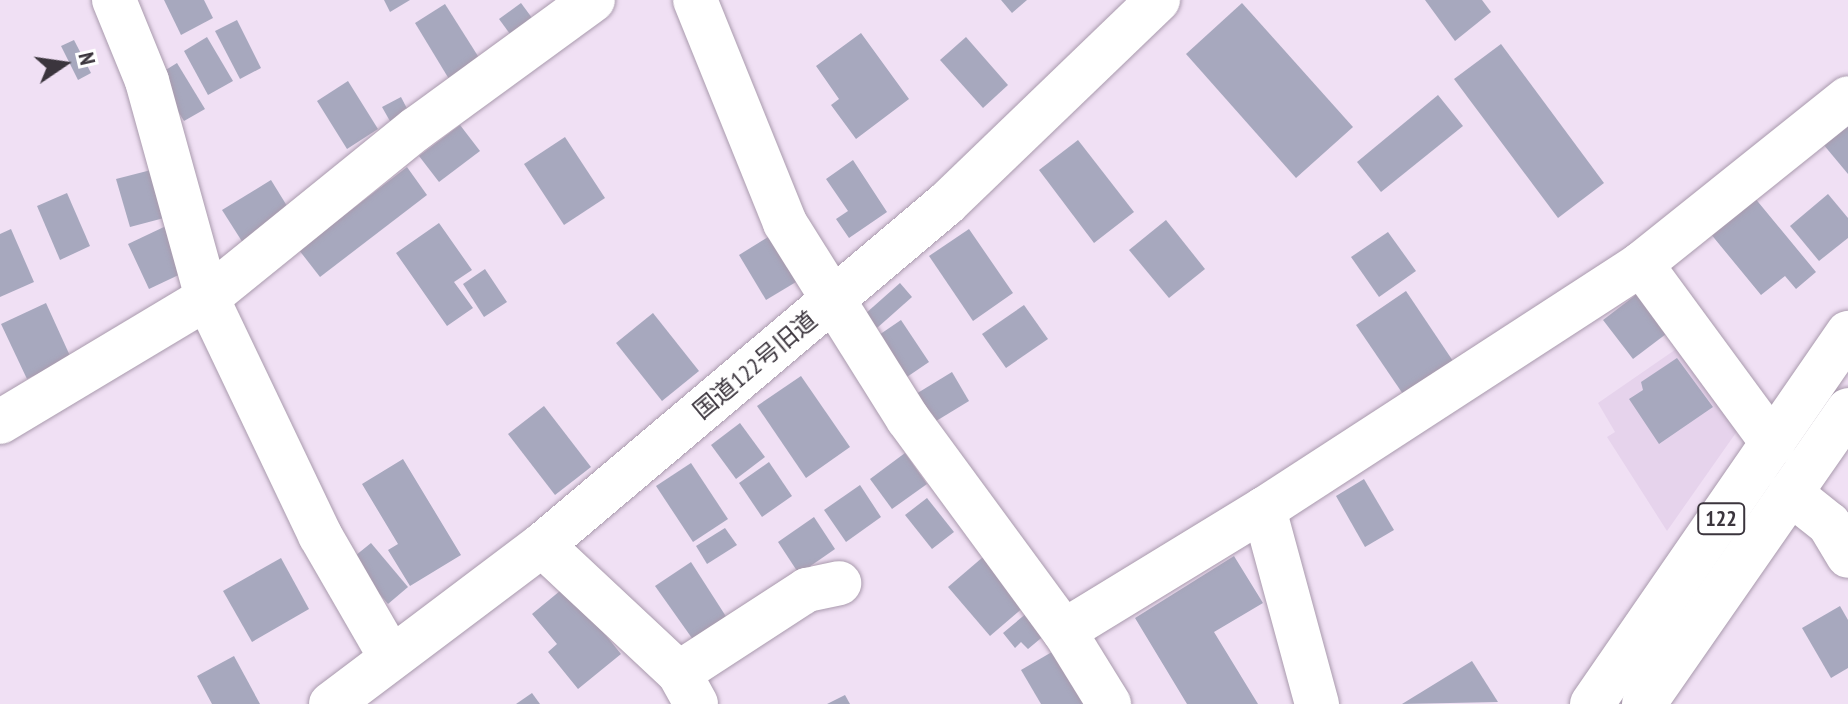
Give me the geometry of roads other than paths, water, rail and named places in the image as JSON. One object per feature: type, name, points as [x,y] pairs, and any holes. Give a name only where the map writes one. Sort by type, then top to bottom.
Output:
[{"type":"main road","points":[[114,0],[163,132],[207,298],[320,535],[390,656]]},
{"type":"main road","points":[[0,422],[207,298],[416,129],[593,0]]},
{"type":"main road","points":[[695,0],[785,223],[831,301],[908,419],[1064,631],[1109,704]]},
{"type":"main road","name":"国道122号旧道","points":[[331,704],[390,656],[542,545],[947,203],[1158,0]]},
{"type":"main road","points":[[1064,631],[1264,509],[1641,264],[1848,98]]},
{"type":"main road","points":[[1641,264],[1773,444]]},
{"type":"main road","name":"122","points":[[1592,704],[1848,333]]},
{"type":"main road","name":"122","points":[[1644,704],[1848,410]]},
{"type":"main road","points":[[1790,493],[1829,524],[1848,556]]},
{"type":"main road","points":[[1264,509],[1317,704]]},
{"type":"main road","points":[[542,545],[688,689],[807,590],[839,583]]}]
